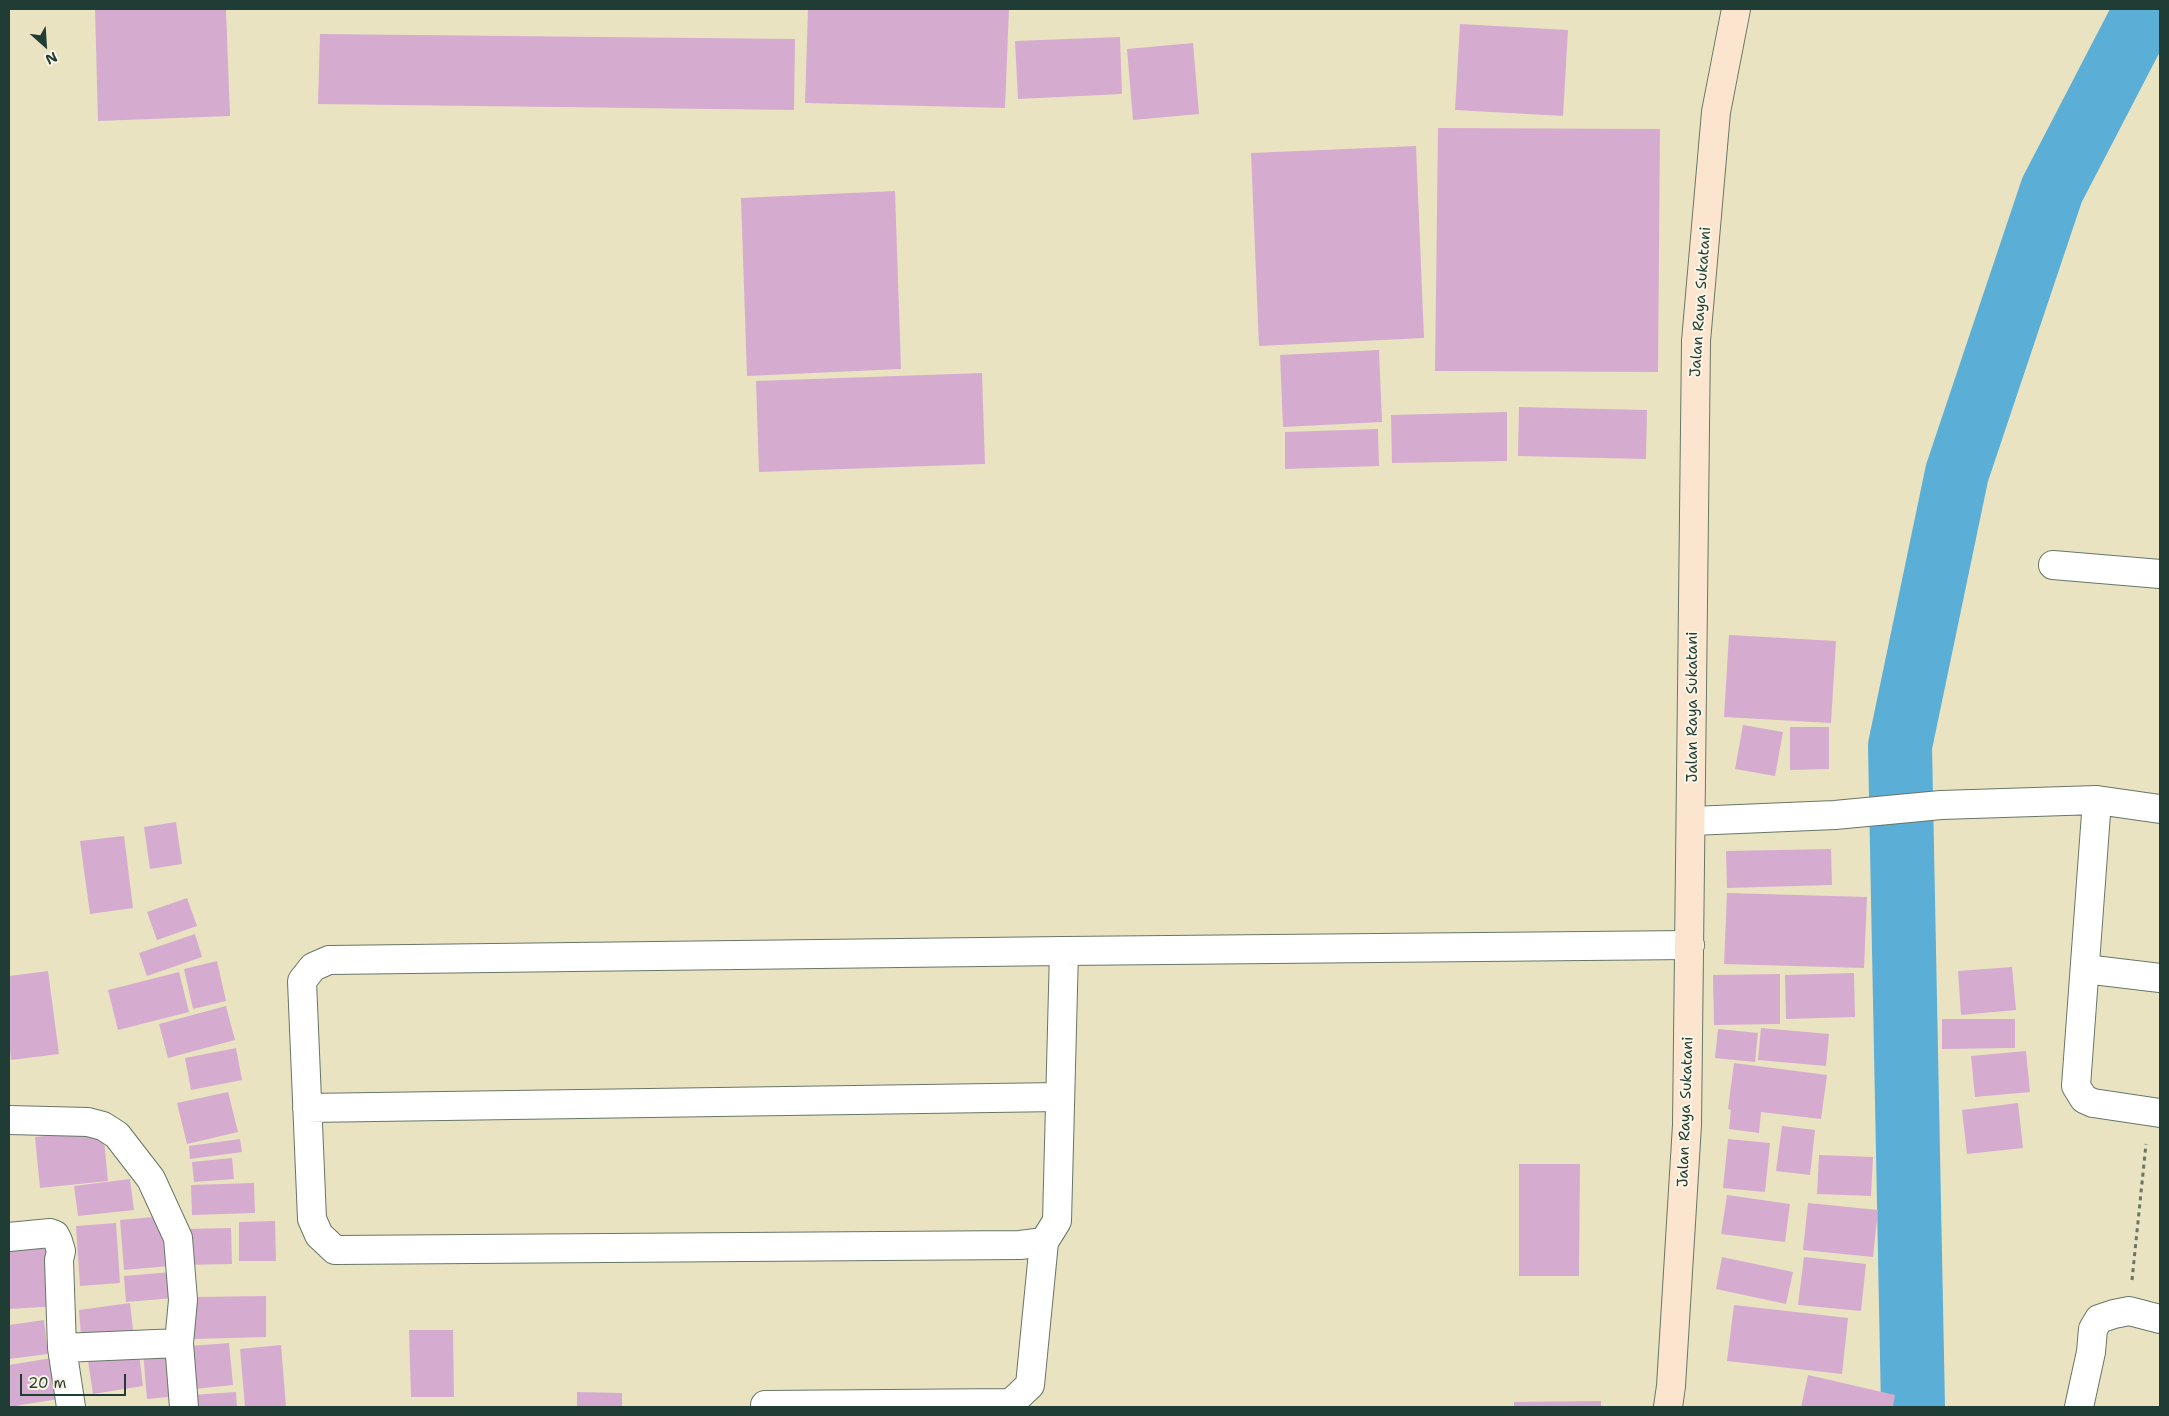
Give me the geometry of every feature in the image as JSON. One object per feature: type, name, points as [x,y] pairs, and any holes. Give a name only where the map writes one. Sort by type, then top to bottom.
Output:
[{"type":"main road","name":"Jalan Raya Sukatani","points":[[1668,1407],[1671,1386],[1687,1125],[1692,821],[1696,341],[1716,112],[1736,9]]},
{"type":"street","points":[[2053,565],[2160,574]]},
{"type":"street","points":[[2097,800],[2076,1086],[2084,1099],[2094,1103],[2155,1112]]},
{"type":"street","points":[[1692,821],[1834,815],[1941,805],[2097,800],[2160,809]]},
{"type":"street","points":[[1044,1242],[1010,1245],[335,1250],[319,1235],[312,1219],[302,981],[313,967],[329,960],[1690,945]]},
{"type":"street","points":[[765,1405],[1011,1403],[1030,1385],[1044,1242],[1057,1221],[1064,951]]},
{"type":"street","points":[[2085,969],[2160,978]]},
{"type":"street","points":[[307,1108],[1060,1097]]},
{"type":"street","points":[[9,1120],[88,1122],[103,1126],[117,1136],[151,1180],[178,1238],[183,1300],[179,1343],[184,1407]]},
{"type":"street","points":[[9,1237],[50,1233],[55,1235],[58,1241],[61,1251],[59,1260],[62,1348],[71,1407]]},
{"type":"street","points":[[2079,1407],[2092,1352],[2093,1329],[2099,1319],[2129,1311],[2160,1319]]},
{"type":"street","points":[[62,1348],[179,1343]]},
{"type":"path","points":[[2129,1311],[2155,1112]]},
{"type":"building","points":[[95,9],[226,9],[230,116],[98,121]]},
{"type":"building","points":[[808,9],[1009,9],[1005,108],[805,103]]},
{"type":"building","points":[[1460,24],[1568,30],[1563,116],[1455,110]]},
{"type":"building","points":[[320,34],[795,39],[794,110],[318,104]]},
{"type":"building","points":[[1120,37],[1122,94],[1018,99],[1015,41]]},
{"type":"building","points":[[1193,43],[1199,114],[1133,120],[1127,49]]},
{"type":"building","points":[[1438,128],[1660,129],[1658,372],[1435,371]]},
{"type":"building","points":[[1416,146],[1424,338],[1259,346],[1251,153]]},
{"type":"building","points":[[895,191],[901,369],[747,376],[741,198]]},
{"type":"building","points":[[1379,350],[1382,422],[1283,427],[1280,355]]},
{"type":"building","points":[[982,373],[985,464],[759,472],[756,381]]},
{"type":"building","points":[[1519,407],[1647,410],[1646,459],[1518,456]]},
{"type":"building","points":[[1507,412],[1507,461],[1392,463],[1391,415]]},
{"type":"building","points":[[1378,429],[1379,466],[1285,469],[1285,432]]},
{"type":"building","points":[[1729,635],[1836,641],[1831,723],[1724,717]]},
{"type":"building","points":[[1743,725],[1783,732],[1775,776],[1735,769]]},
{"type":"building","points":[[1790,727],[1829,727],[1829,769],[1790,770]]},
{"type":"building","points":[[176,822],[182,864],[150,869],[144,827]]},
{"type":"building","points":[[124,836],[133,908],[90,914],[80,841]]},
{"type":"building","points":[[1831,849],[1832,885],[1727,888],[1726,851]]},
{"type":"building","points":[[1727,893],[1867,897],[1864,968],[1724,964]]},
{"type":"building","points":[[187,898],[197,926],[157,940],[147,912]]},
{"type":"building","points":[[195,934],[202,957],[147,976],[139,953]]},
{"type":"building","points":[[217,961],[226,1001],[193,1009],[184,969]]},
{"type":"building","points":[[2012,967],[2016,1010],[1961,1015],[1958,971]]},
{"type":"building","points":[[48,971],[59,1054],[11,1060],[9,1041],[9,976]]},
{"type":"building","points":[[179,972],[189,1012],[118,1030],[108,990]]},
{"type":"building","points":[[1854,973],[1855,1017],[1786,1019],[1785,975]]},
{"type":"building","points":[[1780,974],[1780,1024],[1714,1025],[1713,975]]},
{"type":"building","points":[[226,1006],[235,1040],[168,1058],[159,1024]]},
{"type":"building","points":[[1942,1019],[2015,1019],[2015,1048],[1942,1049]]},
{"type":"building","points":[[1761,1028],[1829,1034],[1826,1066],[1758,1060]]},
{"type":"building","points":[[1718,1029],[1758,1033],[1755,1062],[1715,1058]]},
{"type":"building","points":[[236,1048],[242,1080],[191,1090],[185,1058]]},
{"type":"building","points":[[2026,1051],[2030,1092],[1975,1097],[1971,1056]]},
{"type":"building","points":[[1734,1063],[1827,1075],[1821,1119],[1761,1112],[1759,1133],[1729,1129],[1731,1110],[1728,1109]]},
{"type":"building","points":[[228,1092],[238,1132],[187,1144],[177,1103]]},
{"type":"building","points":[[2018,1103],[2023,1148],[1967,1154],[1962,1110]]},
{"type":"building","points":[[1782,1126],[1815,1130],[1810,1175],[1776,1171]]},
{"type":"building","points":[[103,1130],[108,1181],[40,1188],[35,1137]]},
{"type":"building","points":[[240,1139],[242,1152],[190,1159],[189,1146]]},
{"type":"building","points":[[1728,1139],[1770,1143],[1765,1192],[1723,1188]]},
{"type":"building","points":[[1819,1155],[1873,1157],[1871,1196],[1817,1194]]},
{"type":"building","points":[[232,1158],[234,1179],[194,1182],[192,1162]]},
{"type":"building","points":[[1519,1164],[1580,1164],[1579,1276],[1519,1276]]},
{"type":"building","points":[[130,1179],[134,1210],[78,1216],[74,1186]]},
{"type":"building","points":[[254,1183],[255,1213],[192,1215],[191,1185]]},
{"type":"building","points":[[1727,1195],[1790,1204],[1785,1242],[1721,1234]]},
{"type":"building","points":[[1808,1203],[1878,1210],[1873,1257],[1803,1250]]},
{"type":"building","points":[[165,1216],[170,1266],[124,1270],[120,1220]]},
{"type":"building","points":[[275,1221],[276,1261],[239,1261],[239,1222]]},
{"type":"building","points":[[116,1223],[120,1283],[80,1286],[76,1226]]},
{"type":"building","points":[[231,1228],[232,1264],[183,1265],[183,1229]]},
{"type":"building","points":[[56,1242],[59,1306],[9,1309],[9,1245]]},
{"type":"building","points":[[1722,1257],[1793,1272],[1786,1304],[1716,1289]]},
{"type":"building","points":[[1804,1257],[1866,1264],[1861,1311],[1798,1305]]},
{"type":"building","points":[[172,1272],[174,1298],[126,1302],[124,1276]]},
{"type":"building","points":[[266,1296],[266,1337],[194,1339],[194,1297]]},
{"type":"building","points":[[130,1303],[133,1330],[81,1336],[79,1310]]},
{"type":"building","points":[[1734,1305],[1848,1318],[1842,1374],[1727,1361]]},
{"type":"building","points":[[44,1320],[48,1354],[9,1359],[9,1325]]},
{"type":"building","points":[[409,1330],[453,1330],[454,1397],[411,1397]]},
{"type":"building","points":[[229,1343],[233,1385],[194,1389],[190,1346]]},
{"type":"building","points":[[281,1345],[286,1407],[245,1407],[240,1349]]},
{"type":"building","points":[[175,1349],[178,1396],[147,1399],[143,1352]]},
{"type":"building","points":[[139,1353],[143,1386],[93,1394],[88,1361]]},
{"type":"building","points":[[52,1358],[58,1399],[9,1407],[9,1365]]},
{"type":"building","points":[[1808,1375],[1895,1395],[1893,1407],[1801,1407]]},
{"type":"building","points":[[236,1392],[237,1407],[192,1407],[191,1395]]},
{"type":"building","points":[[577,1392],[622,1393],[622,1407],[577,1407]]},
{"type":"building","points":[[1601,1401],[1601,1407],[1514,1407],[1514,1402]]},
{"type":"waterway","points":[[1913,1407],[1900,746],[1957,473],[2052,190],[2146,9]]}]
